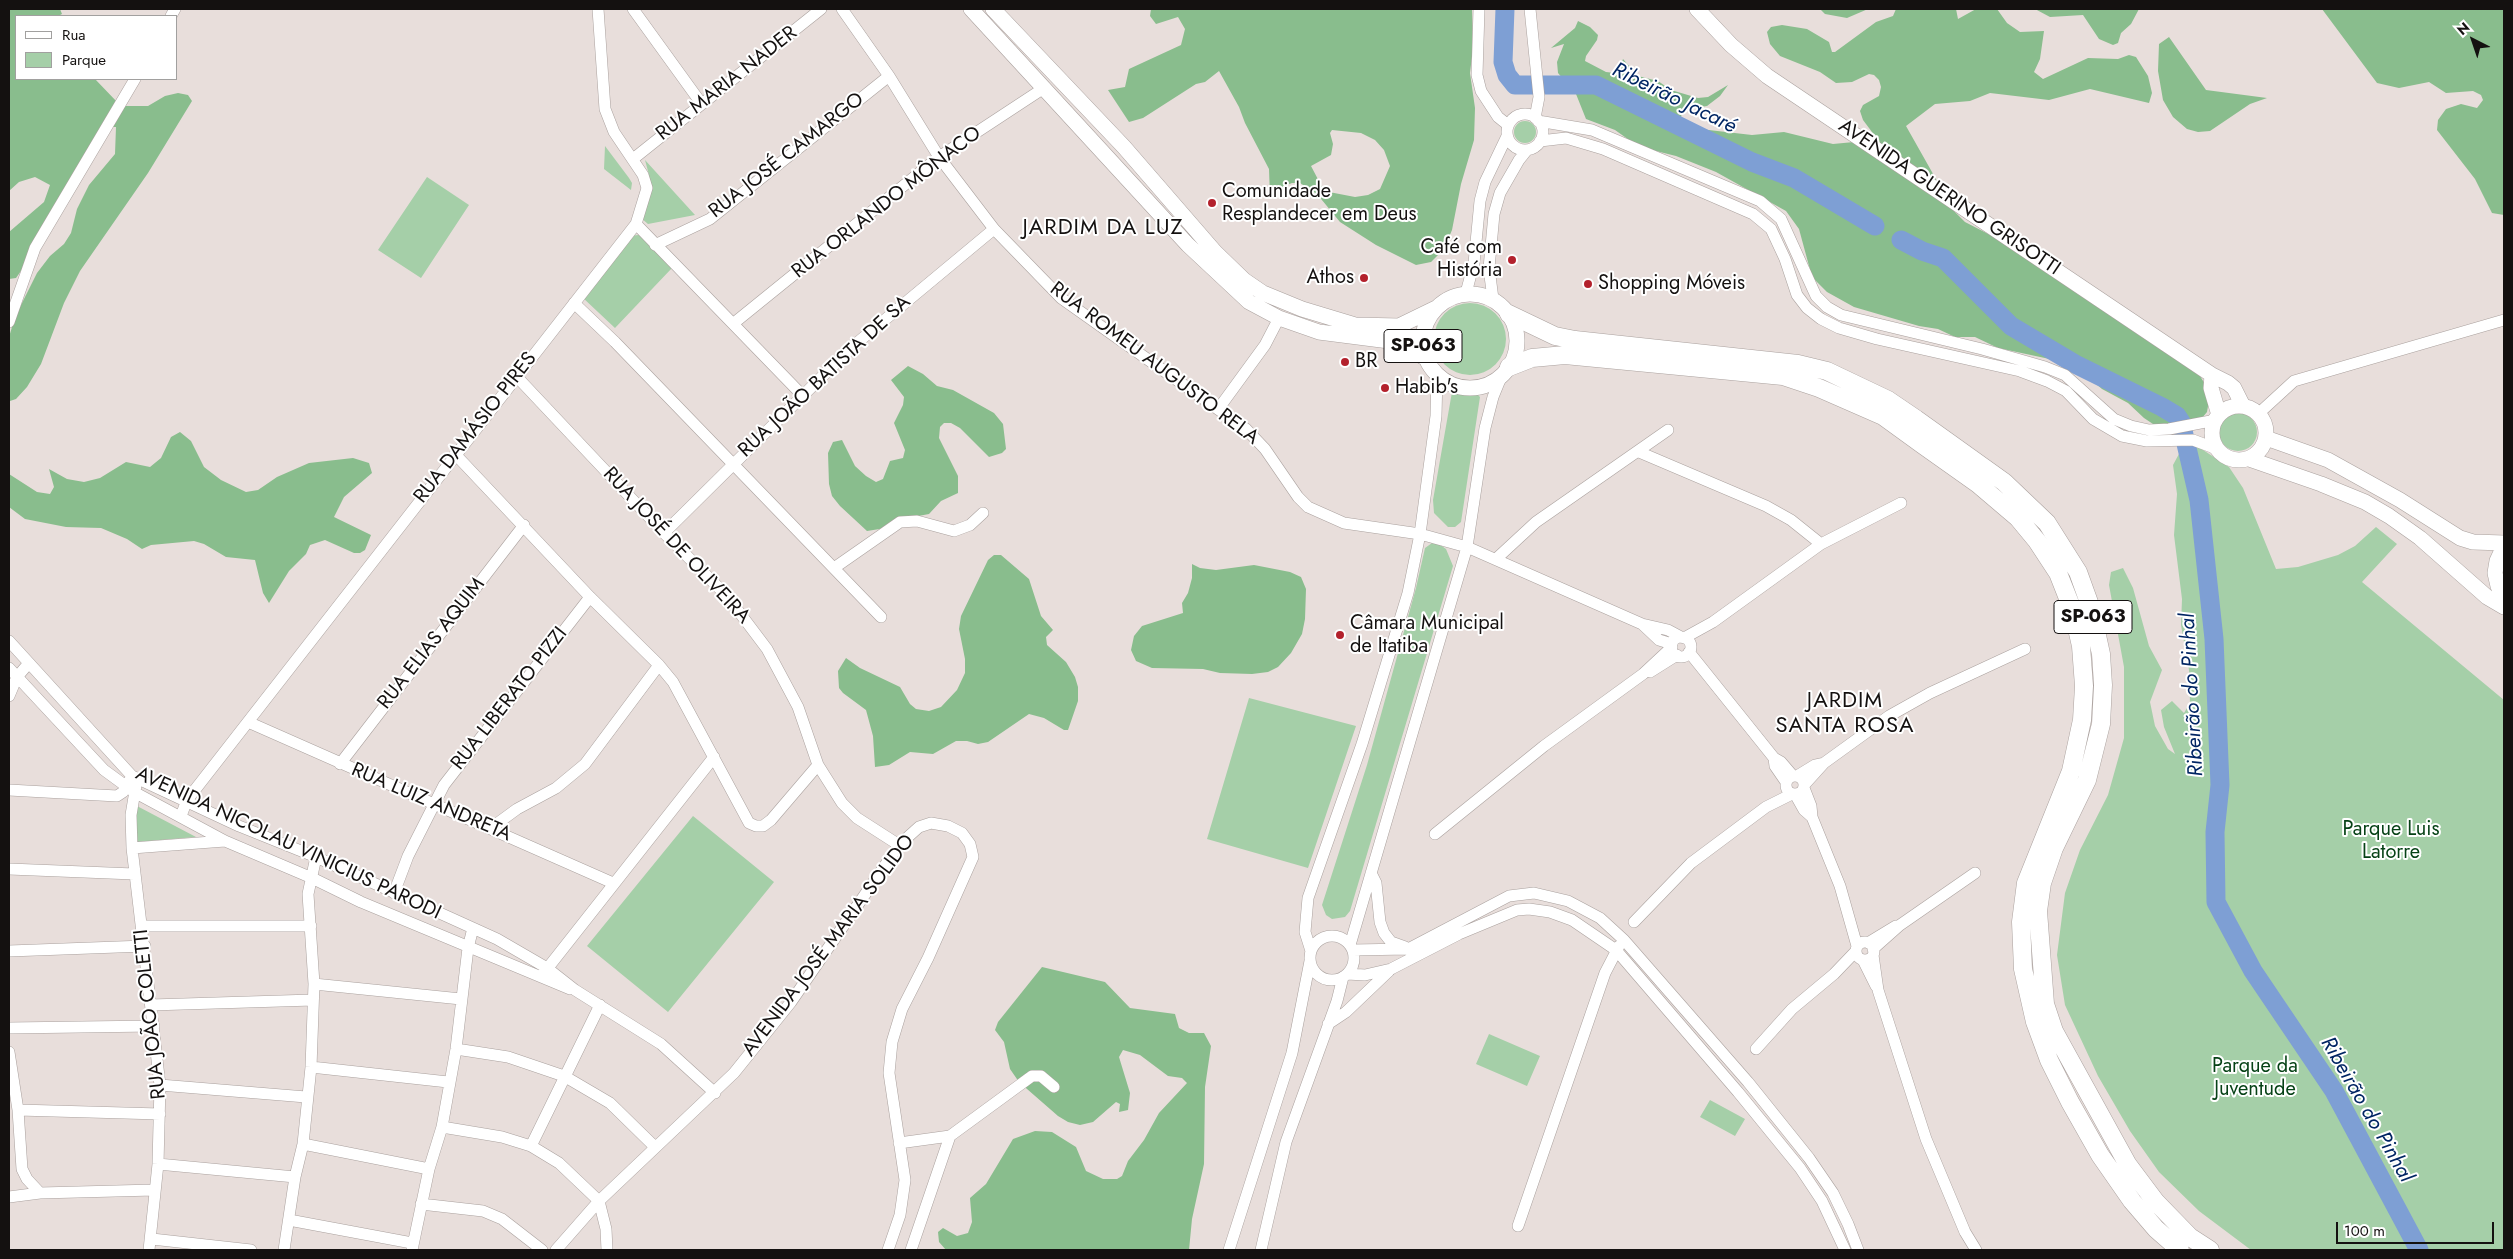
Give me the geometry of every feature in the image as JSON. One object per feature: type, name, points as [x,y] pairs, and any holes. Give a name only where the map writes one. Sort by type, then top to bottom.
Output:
[{"type":"highway","name":"SP-063","points":[[1509,314],[1555,336],[1575,340],[1798,364],[1827,371],[1888,400],[1916,418],[2004,482],[2047,523],[2065,548],[2078,572],[2101,654],[2103,685],[2101,724],[2087,780],[2054,848],[2042,883],[2038,911],[2045,1004],[2054,1031],[2128,1165],[2155,1201],[2190,1237],[2210,1250]]},
{"type":"highway","name":"SP-063","points":[[1505,371],[1532,358],[1565,355],[1784,376],[1819,388],[1883,416],[1978,484],[2018,518],[2038,541],[2058,573],[2072,611],[2082,646],[2084,686],[2082,720],[2071,771],[2026,883],[2021,922],[2023,969],[2035,1022],[2049,1060],[2070,1102],[2100,1155],[2132,1201],[2156,1229],[2180,1250]]},
{"type":"main road","name":"SP-063","points":[[971,9],[1188,245],[1232,288],[1262,311],[1279,318],[1319,332],[1397,342],[1426,358]]},
{"type":"main road","name":"SP-063","points":[[993,9],[1124,147],[1215,252],[1244,280],[1263,294],[1302,309],[1355,325],[1400,326],[1455,296],[1466,293],[1480,294],[1493,299],[1509,314],[1514,324],[1517,340],[1514,357],[1505,371],[1483,386],[1463,387],[1444,380],[1437,374],[1426,358],[1423,348],[1424,331],[1429,316],[1436,308]]},
{"type":"main road","name":"AVENIDA GUERINO GRISOTTI","points":[[1697,9],[1731,45],[1767,76],[2234,388],[2243,406]]},
{"type":"main road","points":[[2212,375],[2211,388],[2218,418]]},
{"type":"main road","points":[[2243,406],[2258,414],[2266,430],[2266,438],[2257,454],[2249,458],[2231,460],[2217,449],[2212,432],[2218,418],[2234,407],[2243,406]]},
{"type":"main road","points":[[2266,438],[2328,460],[2400,500],[2460,538],[2473,542],[2504,544],[2496,561],[2495,573],[2504,599]]},
{"type":"main road","points":[[2249,458],[2322,484],[2364,502],[2389,516],[2420,538],[2488,597],[2504,607]]},
{"type":"street","name":"RUA DAMÁSIO PIRES","points":[[181,816],[187,800],[456,454],[518,378],[636,224],[647,188],[643,175],[614,132],[605,109],[598,9]]},
{"type":"street","points":[[633,9],[701,103]]},
{"type":"street","name":"RUA MARIA NADER","points":[[632,159],[821,9]]},
{"type":"street","name":"RUA ROMEU AUGUSTO RELA","points":[[842,9],[888,76],[939,157],[994,229],[1061,298],[1219,408],[1246,429],[1265,449],[1298,497],[1308,507],[1344,523],[1420,534],[1467,547],[1642,624],[1668,630],[1681,645]]},
{"type":"street","points":[[1479,9],[1477,75],[1481,91],[1508,130],[1517,148],[1527,150]]},
{"type":"street","points":[[1530,9],[1539,97],[1537,119],[1542,131],[1540,141]]},
{"type":"street","name":"RUA JOSÉ CAMARGO","points":[[656,244],[710,219],[888,76]]},
{"type":"street","points":[[9,322],[35,248],[134,80]]},
{"type":"street","name":"RUA ORLANDO MÔNACO","points":[[734,323],[939,157],[1044,88]]},
{"type":"street","points":[[1466,293],[1474,263],[1480,201],[1508,130],[1520,115],[1592,130],[1760,201],[1781,219],[1816,296],[1827,307],[1841,316],[1982,349],[2045,367],[2065,375],[2114,419],[2130,426],[2149,430],[2170,430],[2218,418]]},
{"type":"street","points":[[1493,299],[1489,268],[1494,214],[1500,193],[1527,150],[1540,141],[1566,138],[1603,149],[1753,214],[1771,228],[1785,259],[1797,295],[1807,308],[1821,320],[1839,328],[1877,339],[2020,371],[2066,391],[2093,419],[2107,429],[2122,436],[2147,441],[2193,440],[2217,449]]},
{"type":"street","points":[[636,224],[803,396]]},
{"type":"street","name":"RUA JOÃO BATISTA DE SA","points":[[664,533],[852,347],[994,229]]},
{"type":"street","points":[[574,303],[733,463],[880,617]]},
{"type":"street","points":[[1219,408],[1264,345],[1279,318]]},
{"type":"street","points":[[2258,414],[2294,381],[2504,320]]},
{"type":"street","points":[[1261,1250],[1286,1142],[1345,976],[1354,960],[1352,947],[1371,873],[1467,547],[1485,428],[1492,397],[1505,371]]},
{"type":"street","points":[[1437,374],[1436,416],[1420,534],[1408,593],[1362,744],[1308,898],[1305,932],[1310,956],[1320,976],[1329,980],[1391,969],[1459,934],[1517,910],[1529,909],[1550,912],[1572,920],[1616,950],[1738,1092],[1806,1176],[1822,1201],[1845,1250]]},
{"type":"street","name":"RUA JOSÉ DE OLIVEIRA","points":[[518,378],[726,596],[767,649],[798,707],[818,765],[842,803],[857,818],[899,845]]},
{"type":"street","points":[[1496,559],[1536,522],[1668,430]]},
{"type":"street","points":[[1639,452],[1766,506],[1797,524],[1821,544]]},
{"type":"street","points":[[456,454],[590,597],[659,665],[684,699],[749,824],[763,826],[771,820],[818,765]]},
{"type":"street","points":[[1435,834],[1544,746],[1681,645],[1705,632],[1712,622],[1821,544],[1901,503]]},
{"type":"street","points":[[834,568],[900,522],[917,521],[954,531],[970,524],[983,512]]},
{"type":"street","name":"RUA ELIAS AQUIM","points":[[340,764],[524,525]]},
{"type":"street","name":"RUA LIBERATO PIZZI","points":[[394,893],[408,856],[434,804],[454,771],[590,597]]},
{"type":"street","name":"AVENIDA NICOLAU VINICIUS PARODI","points":[[9,641],[136,777],[164,792],[187,800],[239,826],[316,857],[497,939],[544,973],[600,1005],[661,1044],[715,1094]]},
{"type":"street","points":[[1681,645],[1774,758],[1781,762],[1795,785],[1804,810],[1812,817],[1851,919],[1860,930],[1864,951],[1926,1139],[1965,1232],[1976,1250]]},
{"type":"street","points":[[1634,922],[1691,863],[1766,806],[1777,793],[1795,785],[1815,765],[1824,763],[1889,716],[1930,693],[2025,649]]},
{"type":"street","points":[[9,696],[14,680],[29,663]]},
{"type":"street","points":[[491,828],[517,809],[556,788],[585,764],[659,665]]},
{"type":"street","name":"AVENIDA NICOLAU VINICIUS PARODI","points":[[9,668],[14,680],[104,770],[130,790],[225,840],[312,878],[361,902],[468,948],[544,973]]},
{"type":"street","name":"RUA LUIZ ANDRETA","points":[[248,722],[613,883]]},
{"type":"street","points":[[544,973],[714,757]]},
{"type":"street","name":"RUA JOÃO COLETTI","points":[[136,777],[130,790],[134,874],[143,926],[160,1085],[158,1164],[150,1245]]},
{"type":"street","points":[[9,790],[117,796],[130,790]]},
{"type":"street","name":"AVENIDA JOSÉ MARIA SOLIDO","points":[[556,1250],[599,1201],[655,1147],[715,1094],[791,1002],[899,845],[919,827],[930,823],[962,833],[970,844],[972,857],[940,933],[902,1009],[892,1042],[889,1073],[905,1180],[900,1215],[888,1250]]},
{"type":"street","points":[[132,848],[225,840]]},
{"type":"street","points":[[284,1250],[295,1177],[303,1144],[306,1096],[311,1067],[314,984],[308,894],[316,857]]},
{"type":"street","points":[[9,869],[134,874]]},
{"type":"street","points":[[1371,873],[1376,883],[1380,922],[1384,933],[1391,942],[1408,949]]},
{"type":"street","points":[[1756,1049],[1792,1009],[1891,927],[1900,925],[1975,873]]},
{"type":"street","points":[[1231,1248],[1292,1053],[1310,956],[1320,939],[1330,936],[1343,938],[1352,947],[1408,949],[1509,896],[1534,893],[1568,901],[1600,918],[1624,940],[1748,1082],[1810,1158],[1833,1193],[1858,1250]]},
{"type":"street","points":[[143,926],[311,926]]},
{"type":"street","points":[[289,1220],[412,1247],[420,1204],[442,1127],[448,1082],[456,1049],[461,999],[472,928]]},
{"type":"street","points":[[1518,1226],[1605,973],[1616,950],[1624,940]]},
{"type":"street","points":[[9,952],[145,946]]},
{"type":"street","points":[[1328,1024],[1346,1012],[1391,969]]},
{"type":"street","points":[[314,984],[461,999]]},
{"type":"street","points":[[151,1005],[313,1000]]},
{"type":"street","points":[[531,1146],[600,1005]]},
{"type":"street","points":[[9,1028],[154,1026]]},
{"type":"street","points":[[456,1049],[508,1057],[564,1076],[610,1103],[655,1147]]},
{"type":"street","points":[[9,1052],[18,1110],[22,1169],[27,1179],[40,1193]]},
{"type":"street","points":[[311,1067],[448,1082]]},
{"type":"street","points":[[899,1142],[950,1136],[1032,1076],[1041,1076],[1054,1087]]},
{"type":"street","points":[[1738,1092],[1748,1082]]},
{"type":"street","points":[[160,1085],[306,1096]]},
{"type":"street","points":[[18,1110],[160,1114]]},
{"type":"street","points":[[442,1127],[502,1137],[531,1146],[559,1163],[599,1201],[606,1229],[607,1250]]},
{"type":"street","points":[[911,1250],[950,1136]]},
{"type":"street","points":[[303,1144],[429,1169]]},
{"type":"street","points":[[158,1164],[295,1177]]},
{"type":"street","points":[[9,1197],[40,1193],[154,1190]]},
{"type":"street","points":[[420,1204],[483,1211],[502,1219],[542,1250]]},
{"type":"street","points":[[150,1245],[251,1250]]},
{"type":"green space","points":[[9,9],[60,9],[62,14],[15,15],[15,80],[96,80],[118,103],[125,106],[148,106],[165,96],[178,93],[188,95],[192,101],[148,173],[80,271],[64,303],[41,364],[27,387],[16,399],[10,401],[9,337],[15,317],[37,273],[50,256],[64,244],[71,233],[77,209],[89,185],[115,154],[116,127],[112,127],[28,261],[16,278],[9,279],[9,232],[44,202],[50,185],[35,177],[19,182],[9,191]]},
{"type":"green space","points":[[1151,9],[1472,9],[1473,48],[1470,73],[1475,108],[1474,140],[1461,184],[1452,230],[1444,249],[1431,262],[1416,265],[1376,245],[1340,222],[1317,194],[1300,183],[1292,183],[1282,187],[1270,197],[1269,169],[1219,71],[1205,82],[1196,84],[1143,118],[1129,122],[1108,90],[1125,87],[1129,69],[1181,45],[1185,29],[1178,17],[1156,24],[1150,16]],"holes":[[[1332,130],[1361,133],[1375,140],[1384,150],[1390,166],[1380,189],[1368,195],[1355,197],[1329,192],[1322,187],[1311,166],[1331,155],[1333,144],[1330,133]]]},
{"type":"green space","points":[[1820,9],[1868,9],[1847,18],[1825,14]]},
{"type":"green space","points":[[1896,9],[1956,9],[1958,19],[1976,9],[1997,9],[2007,23],[2020,32],[2044,31],[2040,59],[2034,72],[2043,79],[2088,58],[2118,59],[2129,55],[2136,57],[2148,76],[2152,93],[2149,103],[2090,89],[2049,100],[1990,93],[1970,101],[1935,104],[1906,126],[1954,211],[1965,222],[2000,240],[2188,366],[2200,376],[2208,389],[2209,400],[2207,412],[2202,418],[2156,426],[2128,403],[2102,389],[2073,364],[1998,348],[1975,337],[1955,337],[1938,329],[1919,326],[1854,307],[1827,292],[1812,277],[1799,229],[1786,211],[1716,172],[1676,156],[1648,149],[1632,142],[1615,130],[1586,119],[1576,94],[1558,73],[1557,62],[1564,44],[1551,48],[1575,28],[1578,21],[1590,27],[1598,35],[1585,61],[1606,72],[1615,73],[1619,71],[1623,59],[1638,76],[1658,81],[1671,90],[1698,98],[1708,97],[1728,85],[1720,96],[1707,106],[1682,110],[1681,118],[1700,129],[1752,135],[1784,132],[1833,144],[1854,142],[1879,145],[1878,140],[1863,120],[1860,111],[1863,105],[1879,96],[1881,87],[1879,80],[1874,75],[1869,74],[1852,82],[1836,83],[1820,72],[1780,56],[1770,44],[1767,32],[1771,27],[1782,25],[1807,29],[1829,42],[1832,52],[1835,52],[1876,22],[1893,16]]},
{"type":"green space","points":[[2035,9],[2139,9],[2131,24],[2121,33],[2118,43],[2113,45],[2099,39],[2083,15],[2050,17]]},
{"type":"green space","points":[[2322,9],[2504,9],[2504,215],[2492,213],[2475,179],[2437,130],[2438,120],[2446,109],[2461,104],[2477,108],[2483,100],[2481,95],[2473,91],[2446,93],[2429,82],[2399,88],[2377,83]]},
{"type":"green space","points":[[2169,37],[2206,90],[2267,98],[2250,104],[2210,131],[2198,132],[2187,129],[2173,117],[2163,100],[2158,71],[2159,44]]},
{"type":"green space","points":[[1525,121],[1535,128],[1536,132],[1529,142],[1525,143],[1515,136],[1514,132],[1521,122]]},
{"type":"green space","points":[[605,146],[632,183],[631,190],[604,169]]},
{"type":"green space","points":[[645,160],[695,215],[648,224],[641,218],[649,191],[649,175]]},
{"type":"green space","points":[[427,177],[469,205],[421,278],[378,250]]},
{"type":"green space","points":[[639,235],[672,268],[615,328],[582,297],[627,236]]},
{"type":"green space","points":[[1477,303],[1496,313],[1504,325],[1506,339],[1504,353],[1496,365],[1484,373],[1463,375],[1444,365],[1436,353],[1434,332],[1444,313],[1456,305]]},
{"type":"green space","points":[[908,366],[923,374],[937,386],[953,390],[994,413],[1003,424],[1006,449],[1002,453],[989,457],[960,428],[951,423],[944,423],[940,427],[939,438],[958,476],[958,493],[941,501],[929,514],[913,517],[892,527],[867,531],[832,496],[829,484],[828,453],[833,442],[842,440],[855,466],[876,482],[883,479],[890,461],[903,458],[905,450],[894,423],[903,405],[904,397],[891,380]]},
{"type":"green space","points":[[1452,392],[1477,394],[1480,397],[1461,522],[1455,527],[1448,527],[1434,513],[1433,500]]},
{"type":"green space","points":[[2238,413],[2252,418],[2257,432],[2252,446],[2238,451],[2224,446],[2219,432],[2224,418]]},
{"type":"green space","points":[[180,432],[191,441],[204,467],[221,480],[246,492],[258,490],[277,477],[309,463],[353,458],[369,463],[372,473],[344,497],[334,517],[371,535],[365,550],[360,553],[354,553],[325,540],[310,545],[306,554],[289,571],[269,603],[263,593],[255,560],[226,557],[204,544],[194,541],[151,545],[142,549],[127,539],[101,528],[66,527],[25,519],[9,507],[9,474],[37,492],[50,494],[54,487],[49,469],[67,479],[84,482],[100,478],[126,462],[150,467],[161,458],[171,437]]},
{"type":"green space","name":"Parque da Juventude","points":[[2197,446],[2229,467],[2243,488],[2276,569],[2298,567],[2338,555],[2355,546],[2376,527],[2397,544],[2362,582],[2504,700],[2504,1250],[2251,1250],[2199,1211],[2159,1172],[2130,1131],[2098,1076],[2065,1005],[2057,955],[2065,893],[2080,850],[2108,795],[2124,738],[2124,667],[2109,585],[2111,572],[2123,568],[2133,588],[2149,646],[2162,670],[2150,702],[2155,726],[2168,749],[2175,754],[2164,727],[2161,710],[2172,701],[2184,713],[2190,703],[2189,670],[2181,625],[2182,599],[2174,535],[2177,494],[2173,465],[2180,452]]},
{"type":"green space","points":[[1432,543],[1439,544],[1446,549],[1453,566],[1350,911],[1345,917],[1332,919],[1326,915],[1322,905],[1367,765],[1416,588],[1425,548]]},
{"type":"green space","points":[[994,555],[1001,555],[1029,579],[1041,616],[1053,630],[1046,637],[1047,645],[1066,662],[1075,677],[1078,687],[1078,701],[1068,730],[1064,730],[1044,718],[1029,714],[988,742],[978,744],[956,741],[933,754],[910,752],[889,765],[875,767],[873,736],[866,710],[839,688],[838,671],[846,658],[860,668],[900,687],[910,704],[916,709],[929,711],[941,707],[957,690],[965,673],[965,659],[959,629],[961,616],[988,560]]},
{"type":"green space","points":[[1192,564],[1200,568],[1216,570],[1254,565],[1290,572],[1301,577],[1306,589],[1305,619],[1302,634],[1291,653],[1278,667],[1268,672],[1252,674],[1220,673],[1203,669],[1152,668],[1136,661],[1131,650],[1134,636],[1142,626],[1183,613],[1182,603],[1188,593],[1192,578]]},
{"type":"green space","points":[[1249,698],[1356,726],[1308,868],[1207,839]]},
{"type":"green space","points":[[137,806],[196,837],[137,842]]},
{"type":"green space","points":[[693,816],[774,882],[668,1012],[587,946]]},
{"type":"green space","points":[[1042,967],[1105,982],[1130,1008],[1175,1014],[1179,1028],[1189,1033],[1204,1033],[1211,1046],[1205,1087],[1204,1164],[1192,1219],[1189,1250],[946,1250],[939,1242],[938,1232],[943,1228],[957,1236],[968,1233],[972,1222],[970,1198],[986,1184],[1013,1139],[1035,1131],[1052,1132],[1076,1147],[1086,1171],[1103,1179],[1117,1179],[1122,1176],[1128,1161],[1144,1140],[1159,1113],[1187,1083],[1182,1078],[1168,1076],[1140,1055],[1123,1050],[1119,1057],[1130,1093],[1128,1110],[1119,1112],[1120,1104],[1116,1102],[1093,1122],[1080,1125],[1068,1122],[1058,1116],[1019,1082],[1010,1069],[1004,1042],[995,1030],[998,1022]]},
{"type":"green space","points":[[1489,1034],[1540,1056],[1527,1086],[1476,1064]]},
{"type":"green space","points":[[1710,1100],[1745,1119],[1735,1136],[1700,1117]]},
{"type":"waterway","name":"Ribeirão Jacaré","points":[[1505,9],[1503,62],[1507,75],[1515,85],[1596,85],[1752,162],[1794,178],[1875,226]]},
{"type":"waterway","name":"Ribeirão do Pinhal","points":[[1901,240],[1922,251],[1943,258],[2011,326],[2075,364],[2162,407],[2177,416],[2181,422],[2199,500],[2214,639],[2220,785],[2215,832],[2216,902],[2253,971],[2334,1091],[2419,1250]]},
{"type":"place","name":"Comunidade Resplandecer em Deus","points":[[1212,203]]},
{"type":"place","name":"Café com História","points":[[1512,260]]},
{"type":"place","name":"Athos","points":[[1364,278]]},
{"type":"place","name":"Shopping Móveis","points":[[1588,284]]},
{"type":"place","name":"BR","points":[[1345,362]]},
{"type":"place","name":"Habib's","points":[[1385,388]]},
{"type":"place","name":"Câmara Municipal de Itatiba","points":[[1340,635]]},
{"type":"district","name":"JARDIM DA LUZ","points":[[1103,229]]},
{"type":"district","name":"JARDIM SANTA ROSA","points":[[1845,714]]},
{"type":"park label","name":"Parque Luis Latorre","points":[[2391,842]]}]
